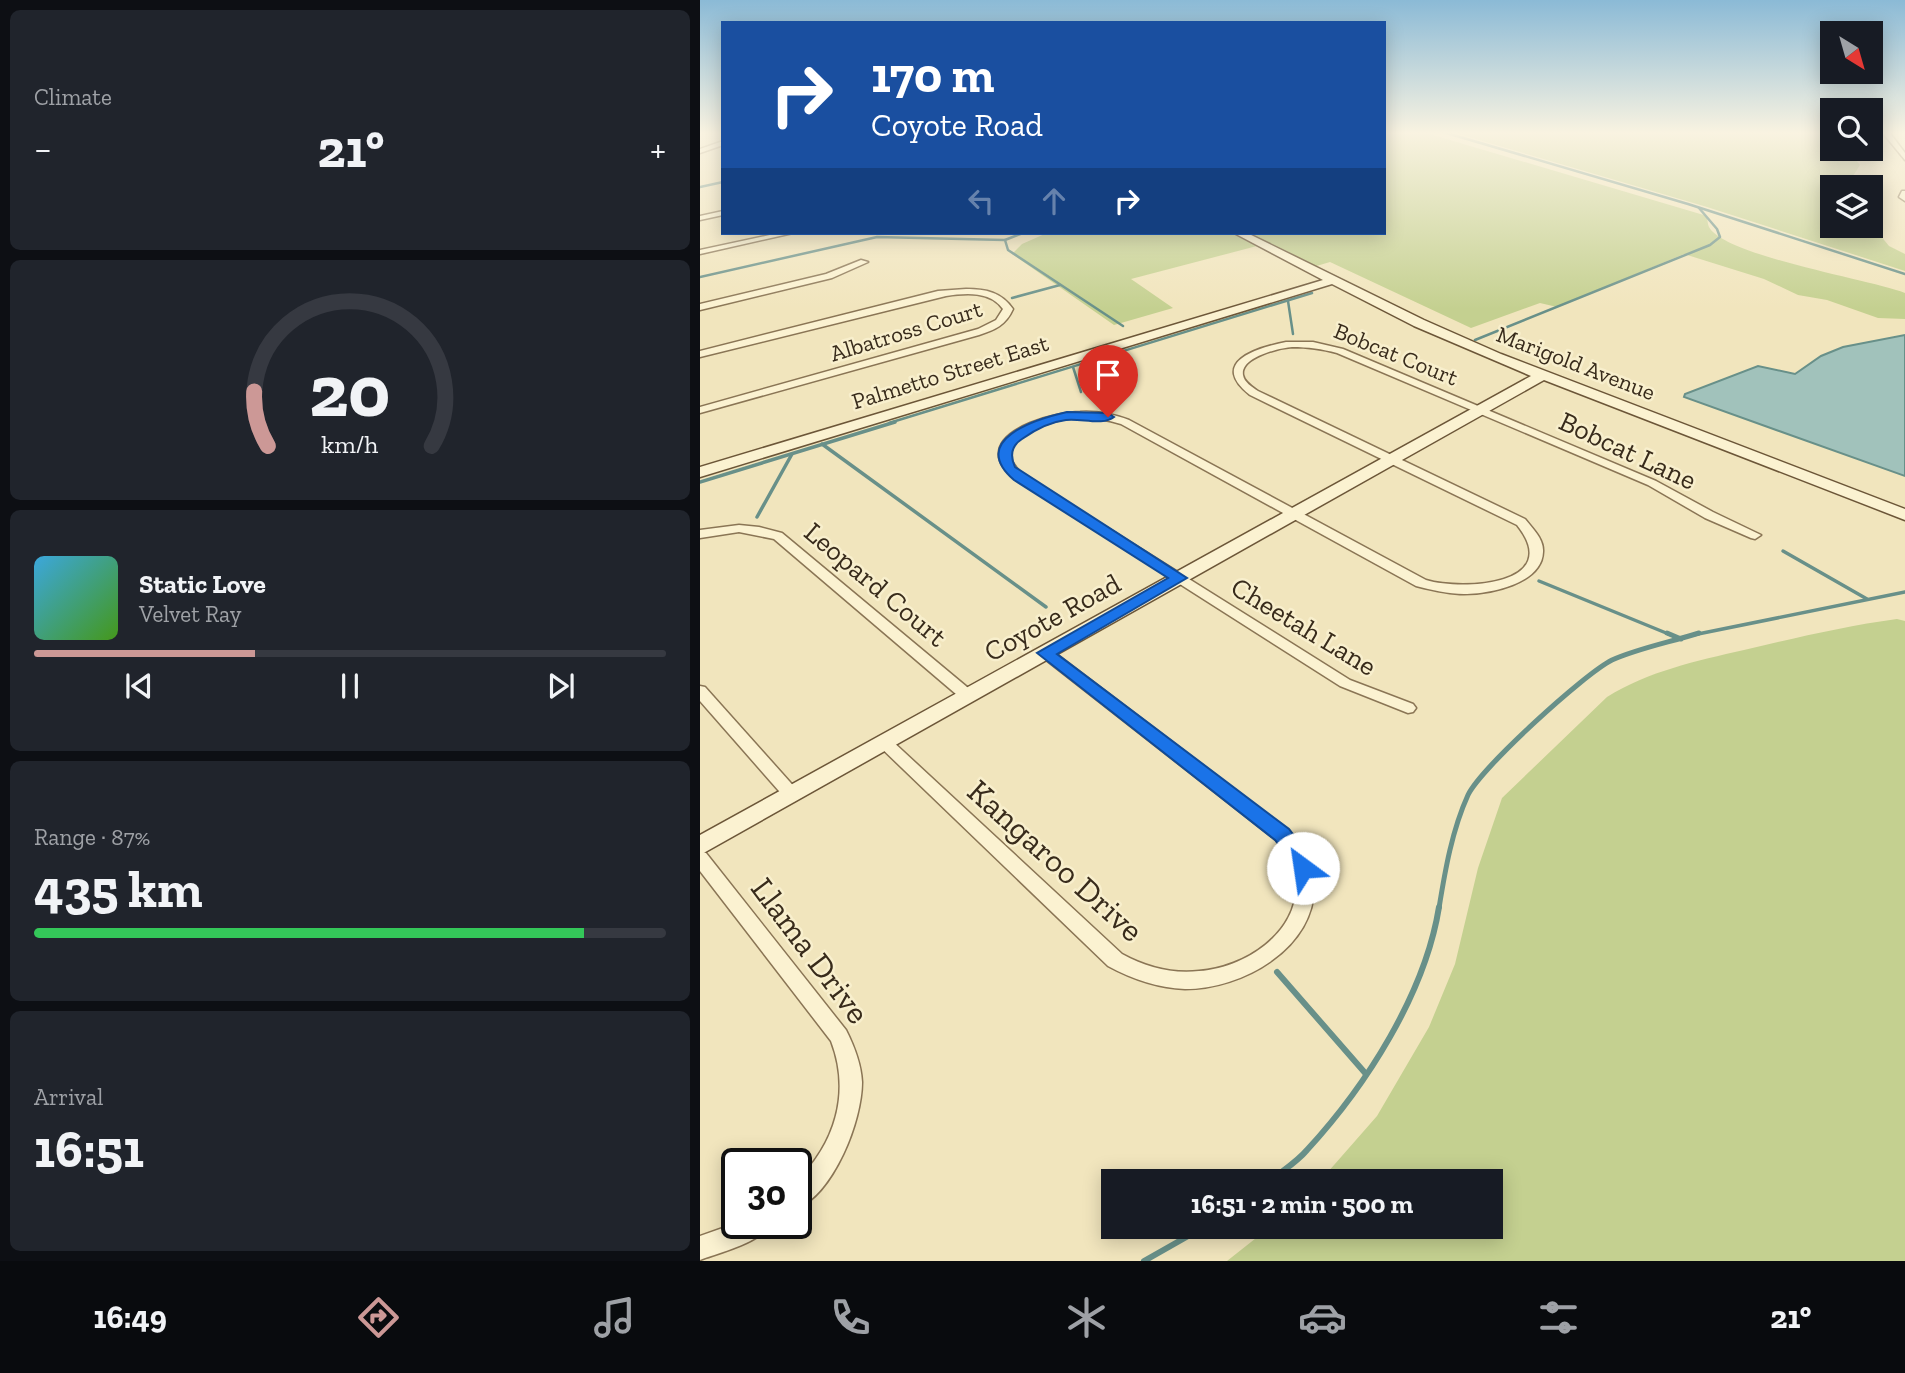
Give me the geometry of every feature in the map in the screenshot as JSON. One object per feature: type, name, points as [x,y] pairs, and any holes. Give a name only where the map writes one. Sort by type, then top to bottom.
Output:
[{"type":"main road","name":"Marigold Avenue","points":[[1243,235],[1448,336],[1541,376],[1905,515]]},
{"type":"main road","name":"Palmetto Street East","points":[[700,472],[1334,280]]},
{"type":"main road","name":"Coyote Road","points":[[700,846],[1541,376]]},
{"type":"street","points":[[1905,193],[1905,199]]},
{"type":"street","points":[[700,218],[721,213]]},
{"type":"street","points":[[700,252],[780,235]]},
{"type":"street","points":[[700,307],[829,276],[864,262]]},
{"type":"street","name":"Albatross Court","points":[[700,354],[938,294],[981,293],[1000,299],[1007,309],[1005,316],[997,324],[976,333],[700,410]]},
{"type":"street","name":"Bobcat Court","points":[[1394,458],[1248,389],[1238,376],[1241,363],[1256,352],[1279,346],[1324,347],[1479,410]]},
{"type":"street","name":"Bobcat Lane","points":[[1479,410],[1652,484],[1709,515],[1755,535]]},
{"type":"street","name":"Cheetah Lane","points":[[1394,458],[1521,522],[1536,540],[1539,549],[1535,562],[1519,577],[1492,587],[1462,591],[1412,579],[1125,422],[1108,417],[1057,417],[1028,427],[1010,441],[1005,450],[1005,460],[1014,473],[1345,683],[1408,708]]},
{"type":"street","name":"Leopard Court","points":[[700,534],[740,528],[761,530],[778,536],[968,696]]},
{"type":"street","name":"Kangaroo Drive","points":[[884,743],[1115,960],[1127,967],[1167,979],[1198,980],[1227,974],[1269,954],[1291,932],[1303,906],[1306,880],[1298,856],[1291,845],[1282,835],[1046,653]]},
{"type":"street","points":[[700,691],[792,795]]},
{"type":"street","name":"Llama Drive","points":[[700,858],[839,1036],[850,1063],[852,1096],[843,1132],[812,1180]]},
{"type":"street","points":[[700,1248],[727,1239]]},
{"type":"green space","points":[[1386,191],[1622,191],[1707,216],[1709,227],[1720,238],[1741,248],[1905,293],[1905,319],[1878,318],[1827,300],[1798,295],[1764,279],[1684,254],[1557,307],[1540,303],[1471,328],[1330,262],[1313,267],[1248,235],[1386,235]]},
{"type":"green space","points":[[1652,191],[1820,191],[1820,238],[1882,238],[1889,246],[1905,254],[1905,271]]},
{"type":"green space","points":[[1042,235],[1235,235],[1257,246],[1131,279],[1173,308],[1114,325],[1012,254],[1022,244]]},
{"type":"green space","points":[[1897,619],[1905,621],[1905,1261],[1227,1261],[1255,1239],[1503,1239],[1503,1169],[1331,1169],[1377,1116],[1429,1027],[1455,964],[1478,868],[1502,798],[1607,697],[1639,680],[1708,658]]},
{"type":"water","points":[[1905,335],[1905,476],[1684,397],[1685,394],[1758,366],[1795,374],[1821,356],[1843,347]]},
{"type":"waterway","points":[[1643,191],[1905,274]]},
{"type":"waterway","points":[[1475,340],[1710,245],[1720,237],[1717,229],[1699,208]]},
{"type":"waterway","points":[[1005,240],[1018,235]]},
{"type":"waterway","points":[[700,277],[877,237],[1005,240]]},
{"type":"waterway","points":[[1005,240],[1008,250],[1123,326]]},
{"type":"waterway","points":[[1012,298],[1060,285]]},
{"type":"waterway","points":[[889,423],[1312,293]]},
{"type":"waterway","points":[[1288,301],[1293,334]]},
{"type":"waterway","points":[[1073,367],[1081,392]]},
{"type":"waterway","points":[[822,444],[895,422]]},
{"type":"waterway","points":[[700,482],[822,444]]},
{"type":"waterway","points":[[822,444],[1046,607]]},
{"type":"waterway","points":[[757,517],[792,454]]},
{"type":"waterway","points":[[1783,551],[1867,599]]},
{"type":"waterway","points":[[1539,581],[1671,635]]},
{"type":"waterway","points":[[1693,635],[1905,592]]},
{"type":"waterway","points":[[1667,633],[1680,639]]},
{"type":"waterway","points":[[1680,639],[1699,633]]},
{"type":"waterway","points":[[1439,908],[1462,808],[1468,795],[1492,764],[1558,702],[1598,669],[1612,660],[1680,639]]},
{"type":"waterway","points":[[1285,1169],[1329,1125],[1351,1097],[1390,1037],[1421,973],[1439,907]]},
{"type":"waterway","points":[[1277,972],[1366,1074]]},
{"type":"waterway","points":[[1144,1261],[1183,1239]]},
{"type":"route","points":[[1108,417],[1067,416],[1037,423],[1021,431],[1010,441],[1005,450],[1005,460],[1019,477],[1179,578],[1046,653],[1282,835],[1298,856],[1303,868]]}]
